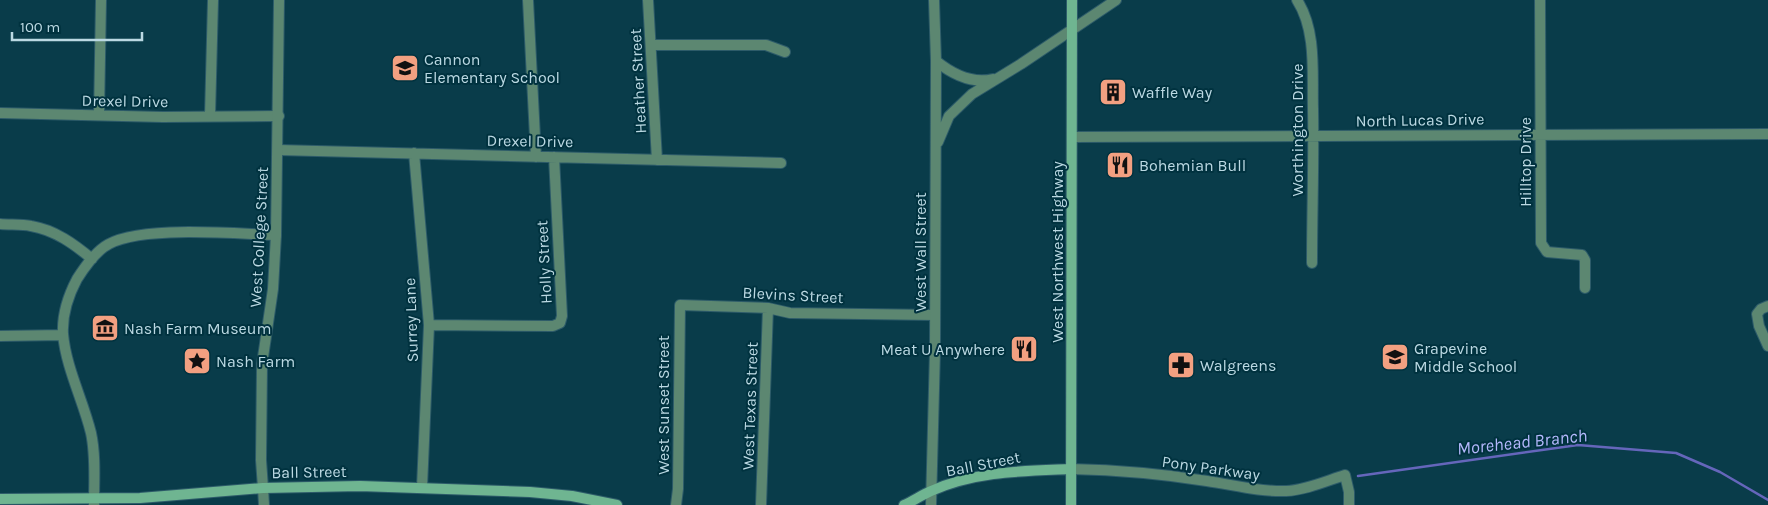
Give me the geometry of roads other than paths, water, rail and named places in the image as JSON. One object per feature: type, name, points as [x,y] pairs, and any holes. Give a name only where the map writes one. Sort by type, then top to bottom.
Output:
[{"type":"main road","name":"West Northwest Highway","points":[[1071,505],[1072,137],[1068,33],[1072,0]]},
{"type":"main road","name":"Ball Street","points":[[904,505],[932,490],[964,480],[1002,473],[1071,469]]},
{"type":"main road","name":"Ball Street","points":[[0,499],[94,502],[263,488],[422,487],[530,492],[572,496],[617,505]]},
{"type":"street","points":[[99,115],[101,0]]},
{"type":"street","points":[[210,116],[213,0]]},
{"type":"street","name":"West College Street","points":[[264,505],[260,460],[262,364],[273,289],[276,235],[279,0]]},
{"type":"street","points":[[528,0],[536,156]]},
{"type":"street","name":"Heather Street","points":[[648,0],[657,160]]},
{"type":"street","name":"West Wall Street","points":[[931,505],[936,150],[934,0]]},
{"type":"street","points":[[936,150],[942,129],[949,116],[972,94],[1021,64],[1116,0]]},
{"type":"street","name":"Worthington Drive","points":[[1297,0],[1308,25],[1312,52],[1314,136],[1312,263]]},
{"type":"street","name":"Hilltop Drive","points":[[1540,0],[1539,134],[1541,243],[1546,252],[1582,255],[1585,260],[1585,288]]},
{"type":"street","points":[[651,45],[766,45],[785,52]]},
{"type":"street","points":[[936,61],[948,71],[962,77],[985,81],[996,78]]},
{"type":"street","name":"Drexel Drive","points":[[0,113],[279,116]]},
{"type":"street","name":"North Lucas Drive","points":[[1072,137],[1768,134]]},
{"type":"street","name":"Drexel Drive","points":[[278,150],[781,163]]},
{"type":"street","name":"Surrey Lane","points":[[414,153],[429,325],[422,487]]},
{"type":"street","name":"Holly Street","points":[[429,325],[553,326],[560,324],[562,316],[554,157]]},
{"type":"street","points":[[0,224],[31,226],[53,232],[74,244],[92,259]]},
{"type":"street","points":[[94,502],[94,455],[91,434],[63,335],[63,318],[70,295],[83,270],[103,247],[125,237],[141,234],[189,232],[276,235]]},
{"type":"street","name":"Blevins Street","points":[[680,305],[768,308],[790,313],[935,315]]},
{"type":"street","name":"West Sunset Street","points":[[676,505],[678,489],[680,305]]},
{"type":"street","points":[[1768,306],[1757,314],[1759,326],[1768,346]]},
{"type":"street","name":"West Texas Street","points":[[761,505],[768,308]]},
{"type":"street","points":[[0,336],[63,335]]},
{"type":"street","name":"Pony Parkway","points":[[1071,469],[1131,472],[1208,481],[1265,491],[1312,486],[1345,475],[1349,492],[1349,505]]},
{"type":"waterway","name":"Morehead Branch","points":[[1358,476],[1578,445],[1676,453],[1720,472],[1768,500]]},
{"type":"place","name":"Cannon Elementary School","points":[[405,68]]},
{"type":"place","name":"Waffle Way","points":[[1113,92]]},
{"type":"place","name":"Bohemian Bull","points":[[1120,165]]},
{"type":"place","name":"Nash Farm Museum","points":[[105,328]]},
{"type":"place","name":"Meat U Anywhere","points":[[1024,349]]},
{"type":"place","name":"Grapevine Middle School","points":[[1395,357]]},
{"type":"place","name":"Nash Farm","points":[[197,361]]},
{"type":"place","name":"Walgreens","points":[[1181,365]]}]
